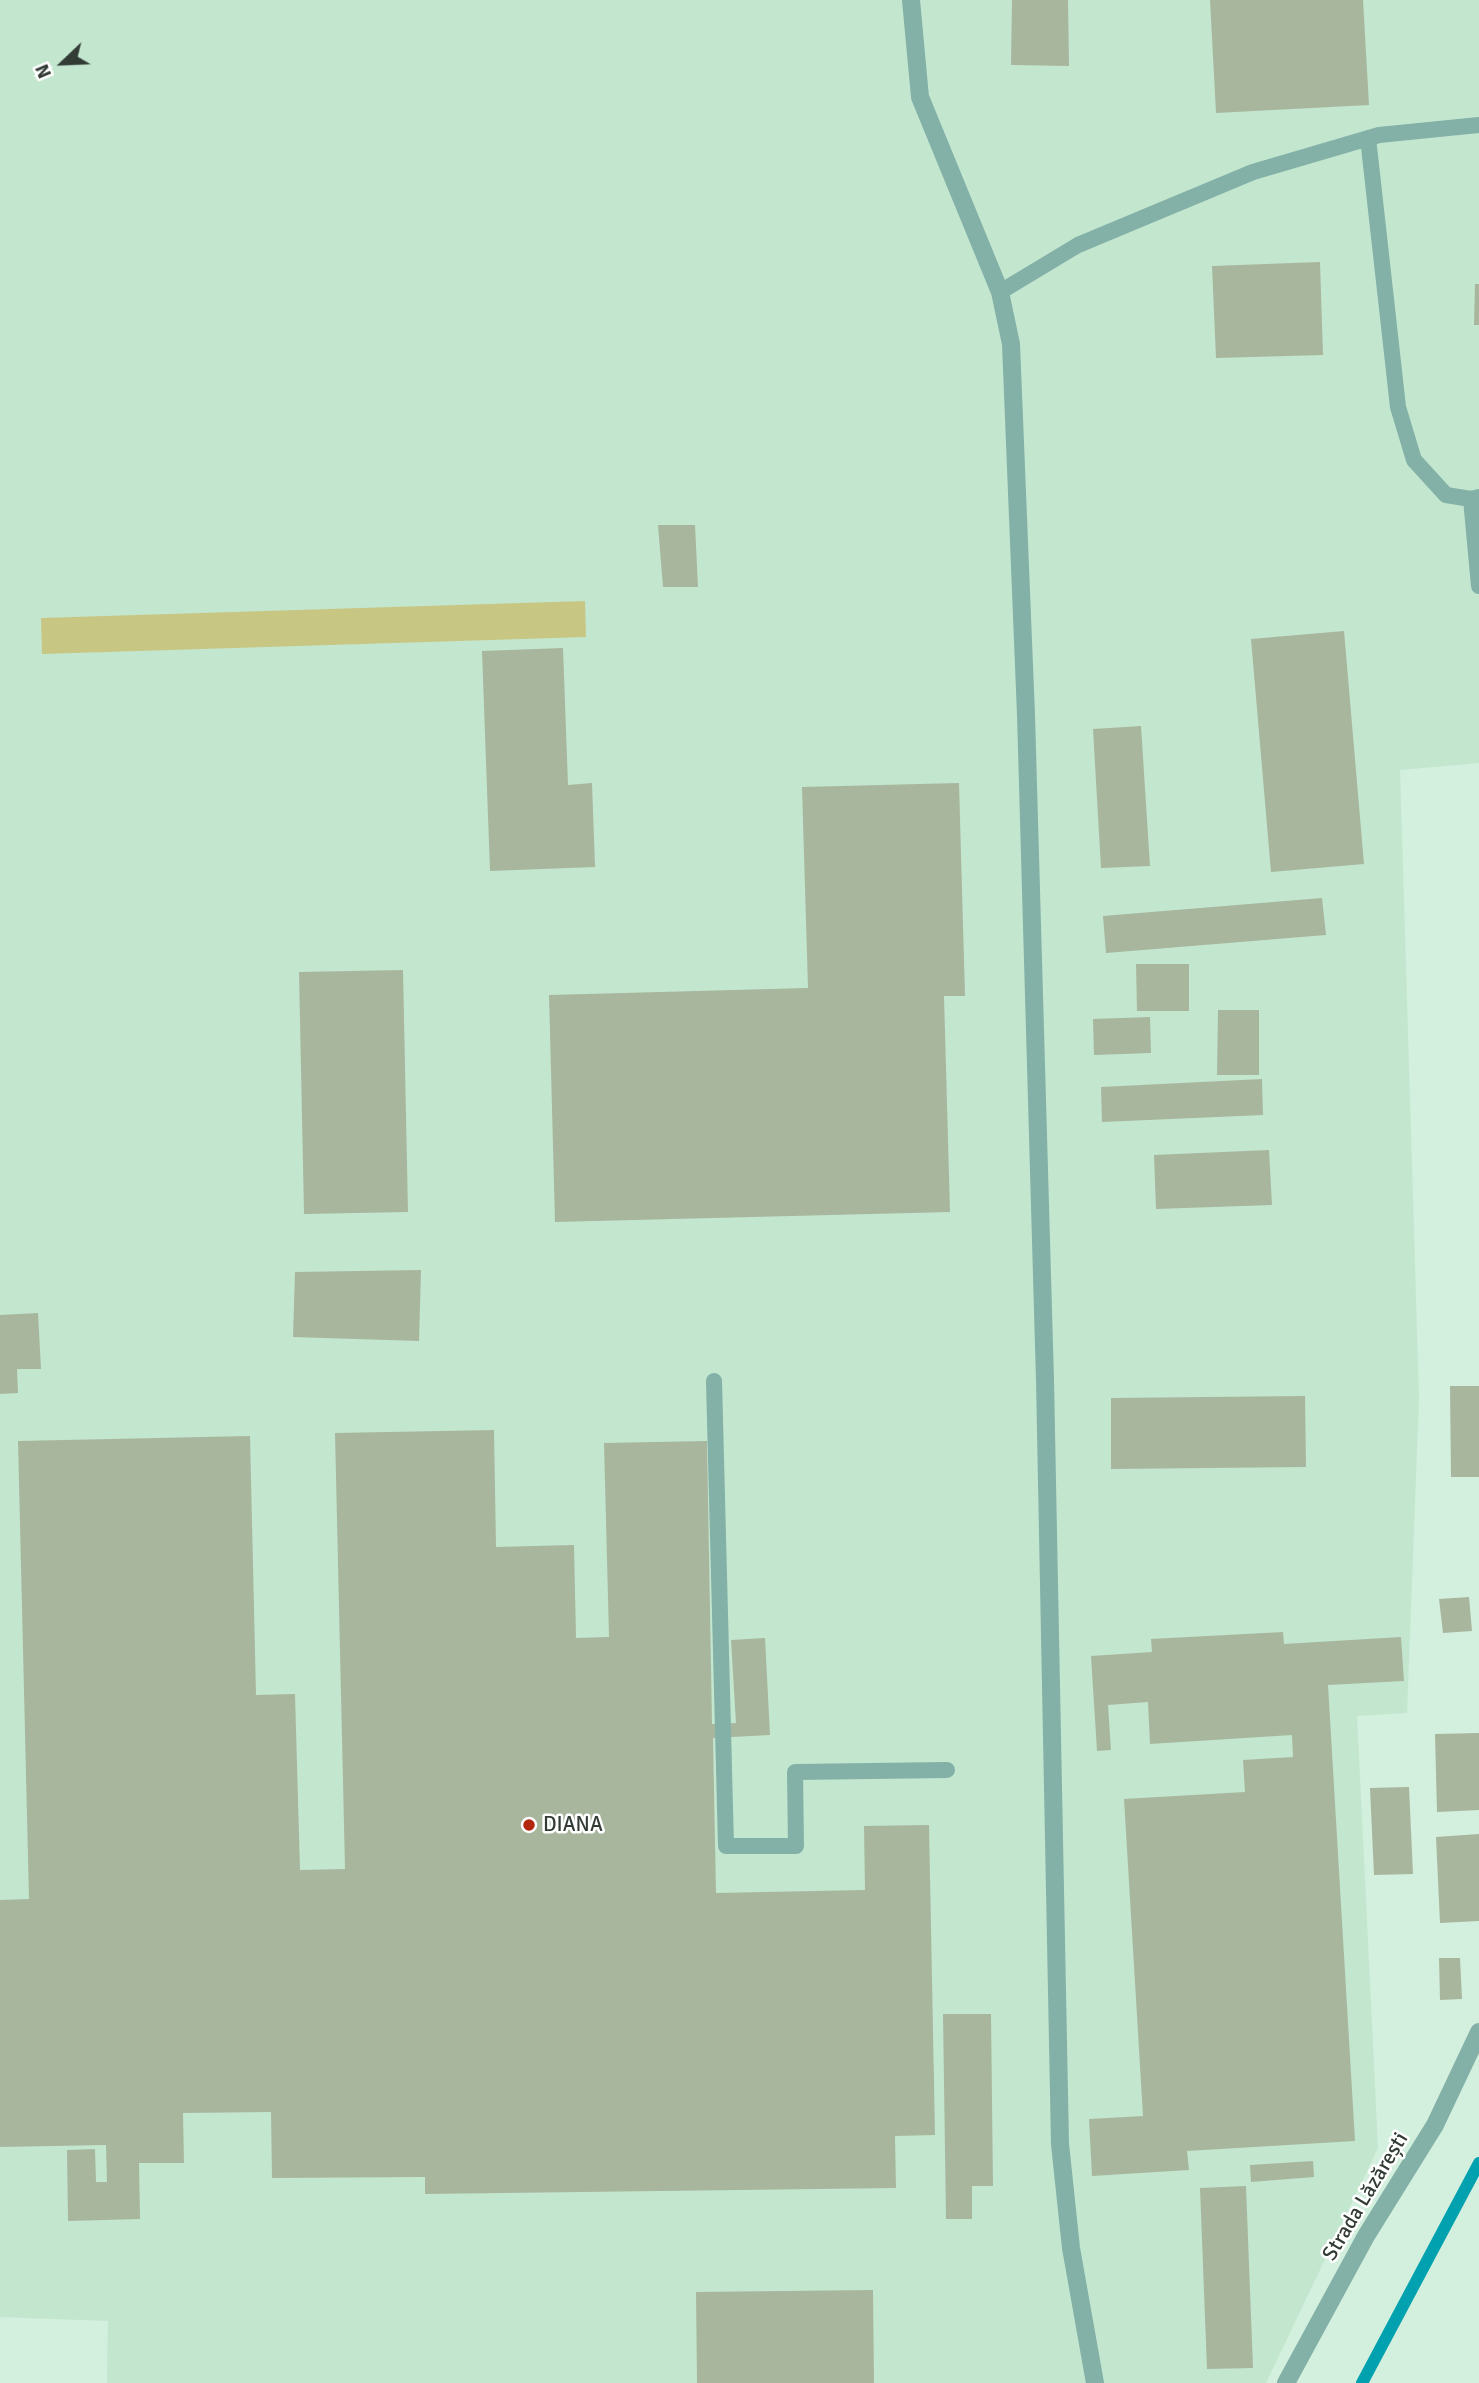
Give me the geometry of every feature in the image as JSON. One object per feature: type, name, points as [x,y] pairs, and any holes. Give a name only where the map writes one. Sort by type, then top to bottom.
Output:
[{"type":"street","points":[[911,0],[920,97],[1000,292],[1011,344],[1027,729],[1045,1380],[1060,2144],[1071,2248],[1096,2383]]},
{"type":"street","name":"Strada Lăzărești","points":[[1286,2383],[1366,2236],[1435,2125],[1479,2032]]},
{"type":"lane","points":[[1000,292],[1078,245],[1253,172],[1368,138],[1479,125]]},
{"type":"lane","points":[[1368,138],[1398,407],[1414,460],[1446,495],[1475,498],[1479,586]]},
{"type":"lane","points":[[714,1381],[726,1846],[796,1846],[795,1772],[947,1770]]},
{"type":"shaded area","points":[[0,0],[1479,0],[1479,763],[1400,770],[1419,1398],[1407,1713],[1357,1716],[1378,2148],[1266,2383],[107,2383],[108,2321],[0,2317]]},
{"type":"shaded area","points":[[585,601],[586,637],[42,654],[41,618]]},
{"type":"building","points":[[1012,0],[1068,0],[1069,66],[1011,65]]},
{"type":"building","points":[[1210,0],[1363,0],[1369,105],[1216,113]]},
{"type":"building","points":[[1320,262],[1323,355],[1216,358],[1212,266]]},
{"type":"building","points":[[1475,284],[1479,284],[1479,325],[1474,325]]},
{"type":"building","points":[[658,525],[695,525],[698,587],[663,587]]},
{"type":"building","points":[[1344,631],[1364,864],[1271,872],[1251,639]]},
{"type":"building","points":[[563,648],[568,785],[592,783],[595,867],[490,871],[482,651]]},
{"type":"building","points":[[1141,726],[1150,866],[1101,868],[1093,729]]},
{"type":"building","points":[[959,783],[965,996],[944,996],[950,1212],[555,1222],[549,995],[808,988],[802,787]]},
{"type":"building","points":[[1322,898],[1326,935],[1106,953],[1103,916]]},
{"type":"building","points":[[1136,964],[1189,964],[1189,1011],[1137,1011]]},
{"type":"building","points":[[403,970],[408,1212],[304,1214],[299,972]]},
{"type":"building","points":[[1218,1010],[1259,1010],[1259,1075],[1217,1075]]},
{"type":"building","points":[[1150,1017],[1151,1053],[1094,1055],[1093,1019]]},
{"type":"building","points":[[1262,1079],[1263,1115],[1102,1122],[1101,1087]]},
{"type":"building","points":[[1269,1150],[1272,1205],[1156,1209],[1154,1155]]},
{"type":"building","points":[[421,1270],[419,1341],[293,1337],[295,1272]]},
{"type":"building","points":[[38,1313],[41,1369],[17,1369],[18,1393],[0,1394],[0,1315]]},
{"type":"building","points":[[1450,1386],[1479,1386],[1479,1477],[1451,1477]]},
{"type":"building","points":[[1305,1396],[1306,1467],[1111,1469],[1111,1398]]},
{"type":"building","name":"DIANA","points":[[494,1430],[496,1547],[574,1545],[576,1638],[609,1637],[604,1443],[707,1441],[712,1724],[736,1723],[731,1640],[765,1638],[770,1735],[713,1738],[716,1893],[865,1890],[864,1826],[929,1825],[935,2135],[895,2136],[896,2188],[425,2194],[425,2177],[272,2178],[271,2112],[183,2113],[184,2163],[139,2163],[140,2219],[68,2221],[67,2150],[95,2149],[96,2182],[107,2182],[106,2145],[0,2147],[0,1900],[29,1899],[18,1441],[250,1436],[256,1695],[295,1694],[300,1870],[345,1869],[335,1433]]},
{"type":"building","points":[[1469,1597],[1472,1631],[1443,1633],[1439,1599]]},
{"type":"building","points":[[1283,1632],[1284,1644],[1401,1637],[1404,1681],[1328,1685],[1355,2141],[1187,2151],[1189,2170],[1092,2176],[1089,2119],[1143,2116],[1124,1799],[1245,1792],[1243,1760],[1293,1757],[1292,1735],[1150,1744],[1148,1702],[1108,1705],[1111,1750],[1097,1751],[1091,1656],[1152,1652],[1151,1639]]},
{"type":"building","points":[[1479,1733],[1479,1810],[1437,1812],[1435,1734]]},
{"type":"building","points":[[1409,1787],[1413,1874],[1374,1875],[1370,1788]]},
{"type":"building","points":[[1479,1834],[1479,1921],[1440,1923],[1436,1837]]},
{"type":"building","points":[[1439,1958],[1460,1958],[1462,1999],[1440,2000]]},
{"type":"building","points":[[943,2014],[991,2014],[993,2186],[972,2186],[972,2219],[946,2219]]},
{"type":"building","points":[[1313,2161],[1314,2177],[1251,2182],[1250,2165]]},
{"type":"building","points":[[1246,2186],[1253,2368],[1207,2369],[1200,2188]]},
{"type":"building","points":[[873,2290],[874,2383],[697,2383],[696,2292]]},
{"type":"waterway","points":[[1362,2383],[1479,2163]]},
{"type":"place","name":"DIANA","points":[[529,1825]]}]
